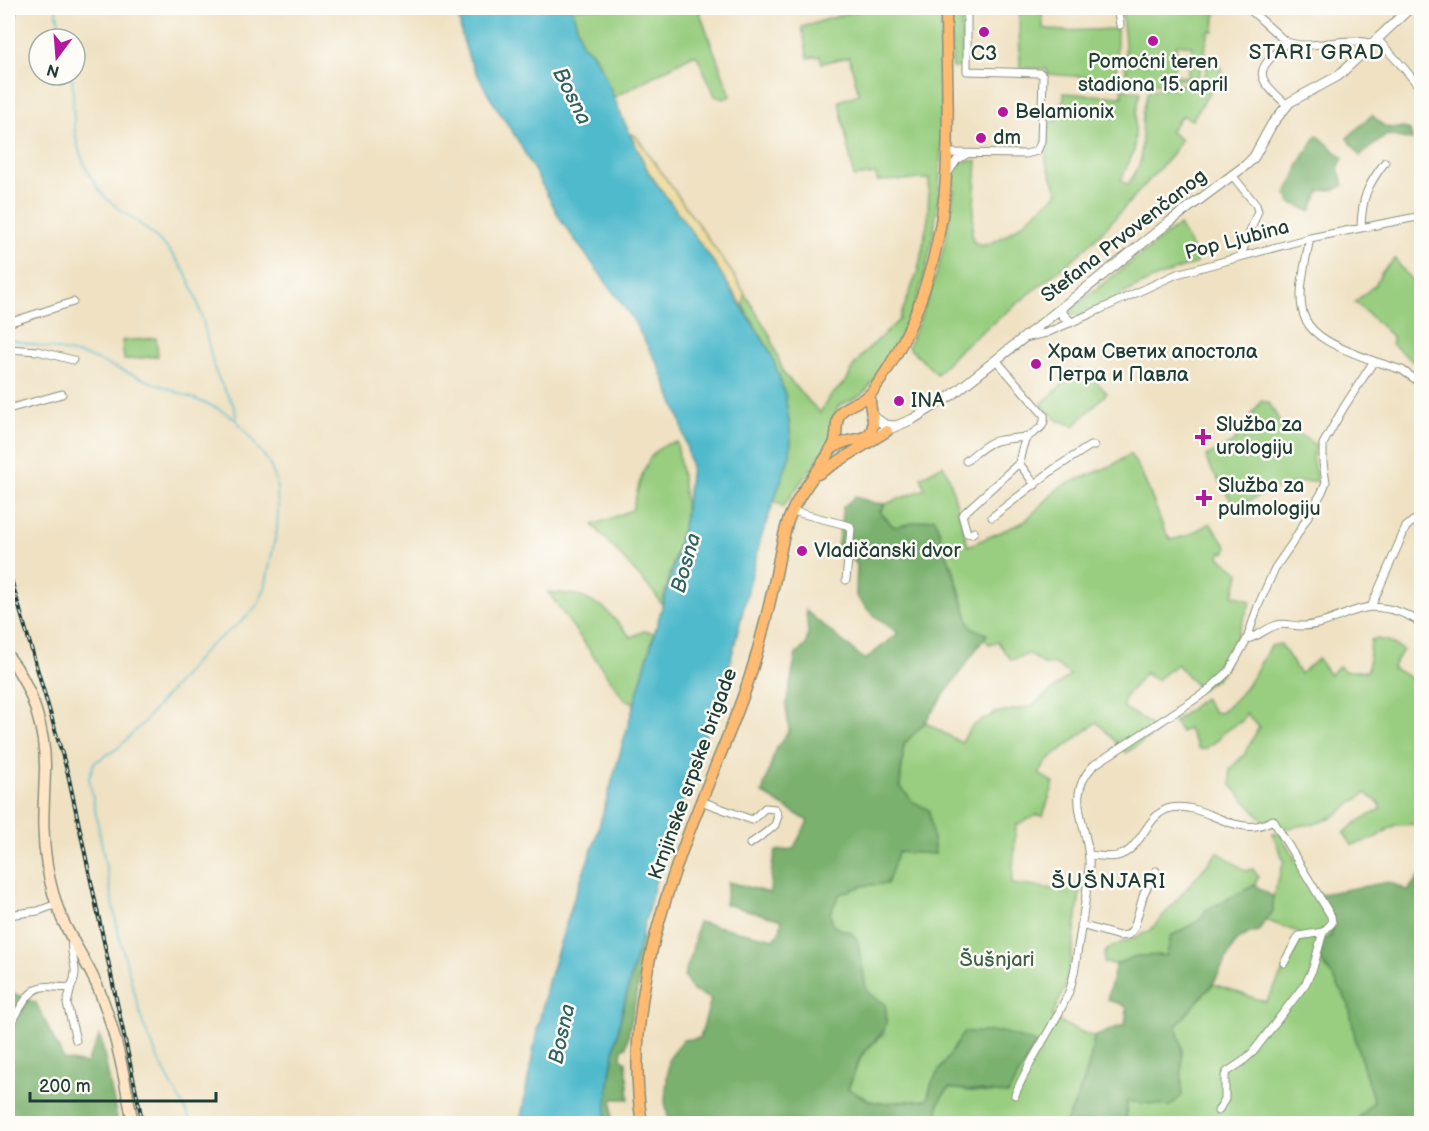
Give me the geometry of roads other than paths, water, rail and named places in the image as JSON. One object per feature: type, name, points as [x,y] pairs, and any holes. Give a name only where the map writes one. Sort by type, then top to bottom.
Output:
[{"type":"main road","points":[[854,440],[843,435],[838,428],[840,414],[870,395],[902,342],[923,291],[938,238],[948,153],[946,8]]},
{"type":"main road","points":[[830,450],[840,444],[866,436],[872,427],[870,395]]},
{"type":"main road","points":[[851,406],[862,406],[870,414]]},
{"type":"main road","name":"Krnjinske srpske brigade","points":[[642,1124],[638,1077],[639,1034],[646,980],[670,885],[747,686],[792,511],[835,441],[838,428]]},
{"type":"main road","points":[[810,479],[887,431]]},
{"type":"main road","points":[[8,656],[23,679],[39,722],[45,771],[42,790],[43,840],[57,904],[62,919],[93,977],[111,1025],[133,1124]]},
{"type":"street","points":[[948,153],[1026,154],[1037,152],[1041,142],[1044,82],[1040,73],[967,70],[967,8]]},
{"type":"street","points":[[1117,8],[1120,26]]},
{"type":"street","points":[[1248,8],[1287,42],[1296,44],[1374,41],[1391,52],[1422,90]]},
{"type":"street","name":"Stefana Prvovenčanog","points":[[866,436],[900,426],[952,395],[1232,175],[1254,157],[1272,124],[1287,105],[1338,76],[1410,8]]},
{"type":"street","points":[[1287,42],[1263,64],[1262,72],[1263,83],[1287,105]]},
{"type":"street","points":[[947,176],[957,160],[969,153]]},
{"type":"street","points":[[1361,227],[1362,205],[1368,187],[1385,162]]},
{"type":"street","points":[[1232,175],[1256,205],[1258,211],[1241,255]]},
{"type":"street","name":"Pop Ljubina","points":[[1022,339],[1046,333],[1177,274],[1310,238],[1422,216]]},
{"type":"street","points":[[1310,238],[1300,285],[1305,319],[1310,329],[1346,351],[1402,370],[1422,384]]},
{"type":"street","points":[[8,323],[73,302]]},
{"type":"street","points":[[1061,308],[1063,315],[1070,322]]},
{"type":"street","points":[[1047,319],[1056,323],[1070,322]]},
{"type":"street","points":[[8,349],[38,351],[73,360]]},
{"type":"street","points":[[966,461],[987,443],[994,440],[1036,433],[1045,421],[1044,415],[996,360]]},
{"type":"street","points":[[1016,1095],[1031,1059],[1070,991],[1090,855],[1077,800],[1084,774],[1094,765],[1206,693],[1229,671],[1247,639],[1258,606],[1275,568],[1293,542],[1326,482],[1323,444],[1374,361]]},
{"type":"street","points":[[8,409],[62,394]]},
{"type":"street","points":[[870,414],[885,425],[900,426]]},
{"type":"street","points":[[974,532],[967,533],[962,515],[1019,463],[1028,436]]},
{"type":"street","points":[[992,517],[1065,461],[1090,446],[1094,446]]},
{"type":"street","points":[[1019,463],[1035,485]]},
{"type":"street","points":[[792,511],[850,526],[846,580]]},
{"type":"street","points":[[1371,607],[1406,527],[1422,518]]},
{"type":"street","points":[[1247,639],[1278,625],[1302,627],[1317,625],[1334,620],[1358,608],[1394,609],[1422,623]]},
{"type":"street","points":[[701,801],[752,820],[765,808],[775,809],[778,816],[775,825],[750,844]]},
{"type":"street","points":[[1090,855],[1111,857],[1125,853],[1156,817],[1169,808],[1195,810],[1244,826],[1257,826],[1273,820],[1328,910],[1332,923],[1323,932],[1313,968],[1306,983],[1253,1052],[1227,1072],[1225,1099],[1218,1111]]},
{"type":"street","points":[[1081,925],[1119,936],[1128,935],[1134,928],[1144,894],[1156,872]]},
{"type":"street","points":[[8,915],[28,913],[57,904]]},
{"type":"street","points":[[1284,963],[1299,936],[1323,932]]},
{"type":"street","points":[[74,939],[71,947],[76,972],[67,1004],[76,1040]]},
{"type":"street","points":[[8,1026],[18,1015],[28,994],[45,986],[71,987]]},
{"type":"water","name":"Bosna","points":[[457,8],[572,8],[582,44],[591,51],[603,71],[649,173],[715,264],[771,353],[785,394],[791,438],[790,455],[761,538],[728,671],[655,883],[621,1015],[610,1073],[605,1123],[520,1123],[548,982],[575,895],[594,844],[674,565],[685,517],[691,467],[681,422],[659,366],[630,315],[562,222],[516,137],[491,99],[469,59]]},
{"type":"waterway","points":[[56,8],[60,27]]},
{"type":"waterway","points":[[72,87],[74,127],[84,163],[105,197],[156,237],[181,266],[198,303],[215,370],[234,407],[237,419]]},
{"type":"waterway","points":[[8,339],[86,356],[217,408],[234,418],[242,427],[268,461],[276,480],[277,529],[265,588],[258,604],[242,621],[207,648],[142,724],[118,748],[94,763],[89,778],[119,936],[143,1024],[160,1063],[193,1124]]},
{"type":"railway","points":[[8,76],[14,8]]},
{"type":"railway","points":[[8,569],[68,774],[143,1124]]},
{"type":"place","name":"C3","points":[[984,32]]},
{"type":"place","name":"Pomoćni teren stadiona 15. april","points":[[1153,41]]},
{"type":"place","name":"Belamionix","points":[[1003,112]]},
{"type":"place","name":"dm","points":[[981,138]]},
{"type":"place","name":"Храм Светих апостола Петра и Павла","points":[[1036,364]]},
{"type":"place","name":"INA","points":[[899,401]]},
{"type":"place","name":"Služba za urologiju","points":[[1203,437]]},
{"type":"place","name":"Služba za pulmologiju","points":[[1204,498]]},
{"type":"place","name":"Vladičanski dvor","points":[[802,551]]},
{"type":"district","name":"STARI GRAD","points":[[1317,52]]},
{"type":"district","name":"ŠUŠNJARI","points":[[1109,881]]},
{"type":"park label","name":"Šušnjari","points":[[997,960]]}]
